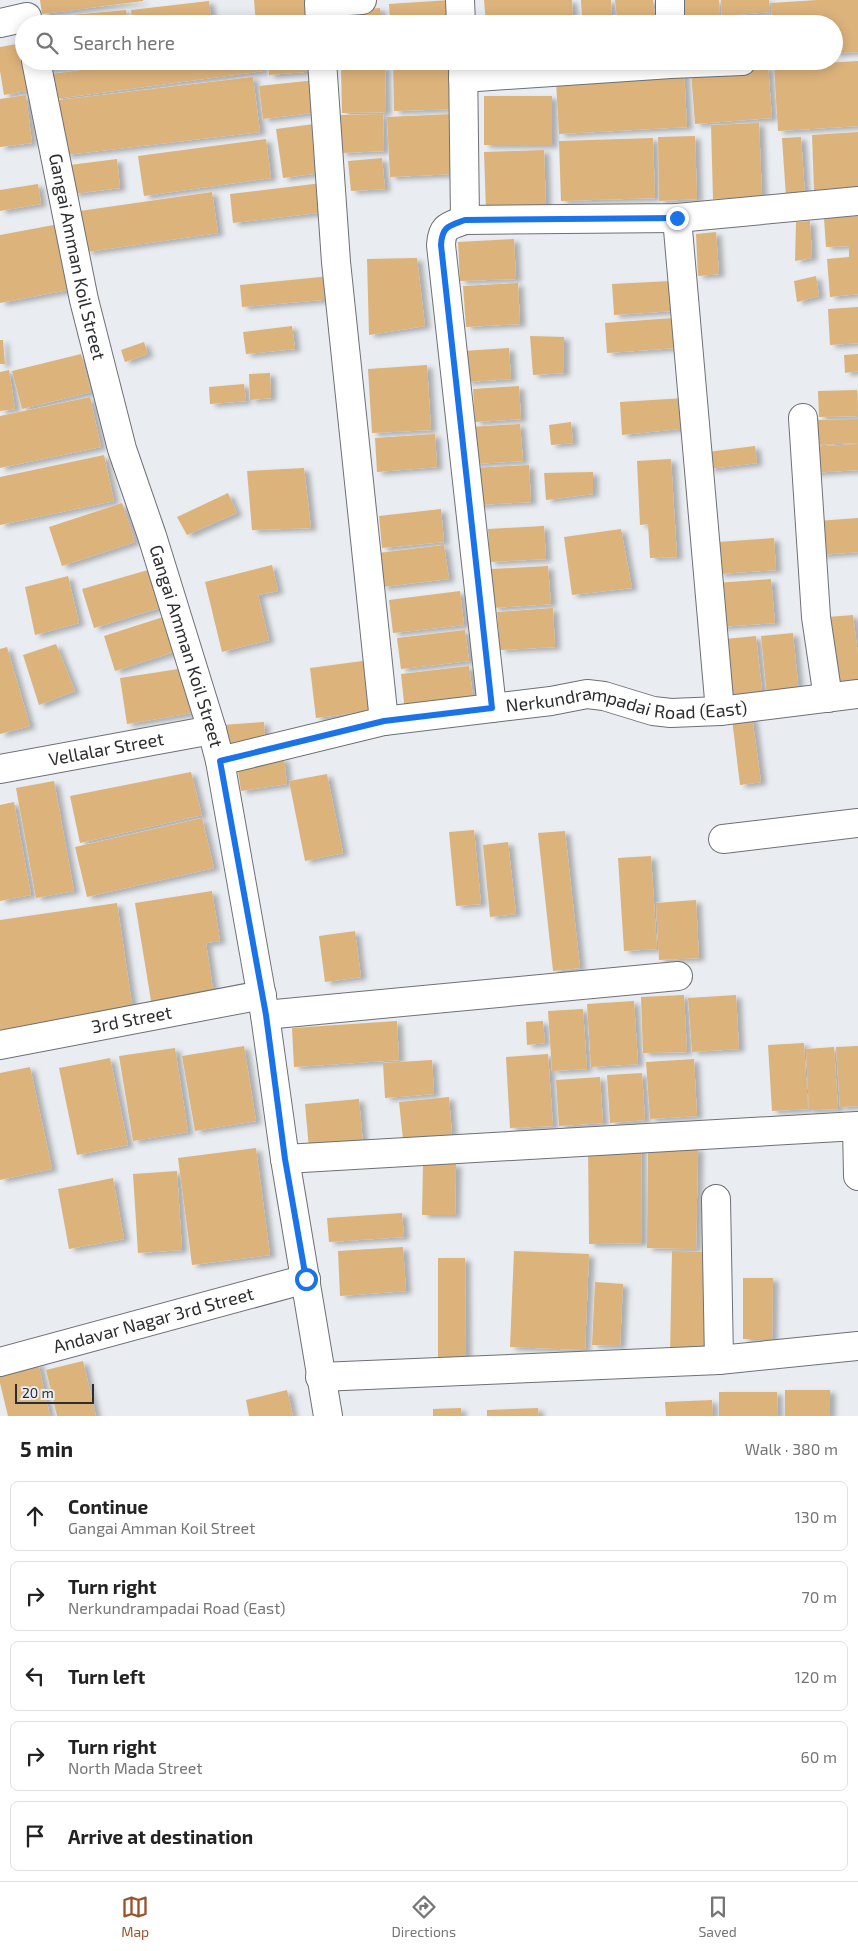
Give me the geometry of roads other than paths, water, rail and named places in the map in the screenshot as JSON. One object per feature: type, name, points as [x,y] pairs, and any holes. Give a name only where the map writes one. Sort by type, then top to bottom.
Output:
[{"type":"street","points":[[320,15],[319,3],[362,0]]},
{"type":"street","points":[[460,0],[461,15]]},
{"type":"street","points":[[670,0],[670,15]]},
{"type":"street","points":[[0,23],[15,18]]},
{"type":"street","name":"Gangai Amman Koil Street","points":[[38,70],[84,300],[122,449],[152,536],[216,746],[264,1005],[285,1159],[328,1416]]},
{"type":"street","points":[[323,70],[336,262],[384,721]]},
{"type":"street","points":[[457,223],[463,70]]},
{"type":"street","points":[[492,708],[441,245],[442,234],[457,223],[677,218],[858,201]]},
{"type":"street","points":[[677,218],[720,711]]},
{"type":"street","points":[[803,418],[816,617],[828,698]]},
{"type":"street","name":"Nerkundrampadai Road (East)","points":[[216,746],[384,721],[551,701],[587,694],[604,696],[653,711],[671,712],[720,711],[858,694]]},
{"type":"street","points":[[66,769],[216,746]]},
{"type":"street","name":"Vellalar Street","points":[[0,769],[216,746]]},
{"type":"street","points":[[723,839],[858,823]]},
{"type":"street","name":"3rd Street","points":[[0,1045],[264,1005],[678,976]]},
{"type":"street","points":[[285,1159],[857,1126],[858,1176]]},
{"type":"street","points":[[716,1199],[719,1360]]},
{"type":"street","name":"Andavar Nagar 3rd Street","points":[[0,1362],[306,1279]]},
{"type":"street","points":[[320,1377],[719,1360],[858,1346]]}]
